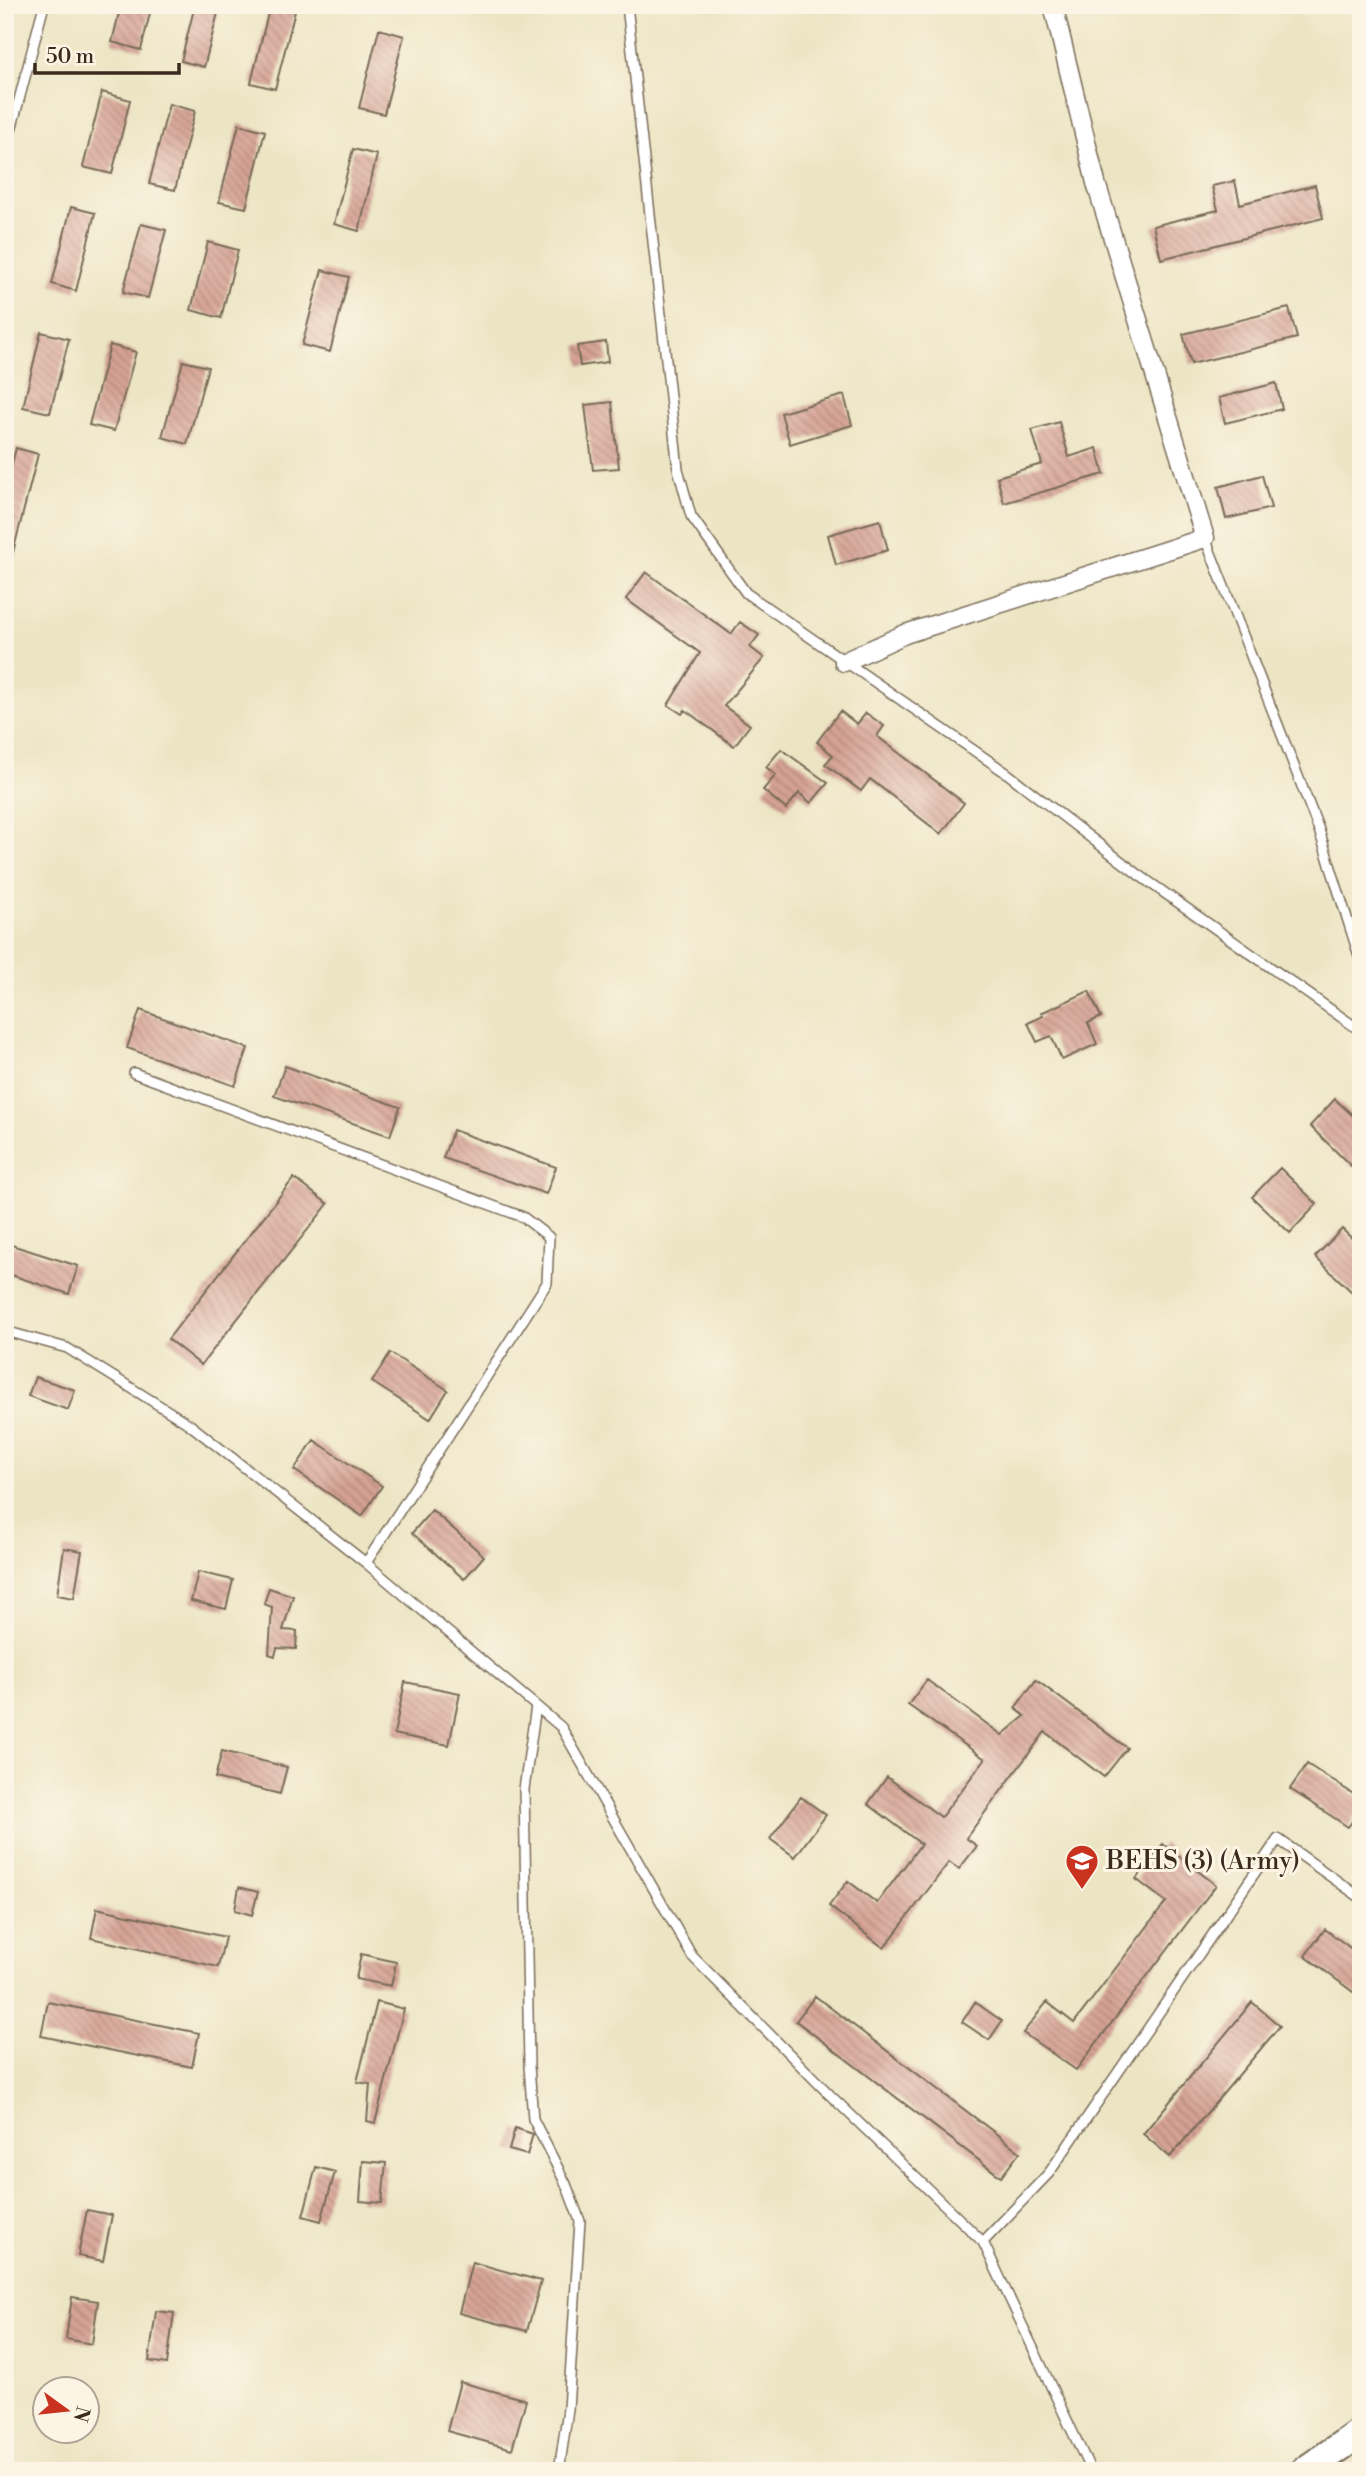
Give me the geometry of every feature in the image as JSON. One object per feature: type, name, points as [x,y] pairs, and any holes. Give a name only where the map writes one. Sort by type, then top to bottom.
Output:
[{"type":"highway","points":[[1305,2471],[1361,2432]]},
{"type":"street","points":[[844,662],[905,634],[1205,538],[1096,183],[1053,5]]},
{"type":"lane","points":[[5,153],[44,5]]},
{"type":"lane","points":[[627,5],[678,469],[691,516],[746,593],[1008,774],[1139,875],[1361,1031]]},
{"type":"lane","points":[[1205,538],[1319,831],[1361,962]]},
{"type":"lane","points":[[134,1073],[523,1217],[549,1237],[547,1283],[366,1563]]},
{"type":"lane","points":[[5,1331],[67,1348],[189,1424],[366,1563],[561,1727],[692,1956],[829,2094],[983,2242],[1091,2471]]},
{"type":"lane","points":[[536,1706],[524,1789],[529,2066],[533,2119],[566,2184],[580,2221],[568,2409],[559,2471]]},
{"type":"lane","points":[[983,2242],[1049,2173],[1278,1839],[1361,1898]]},
{"type":"building","points":[[121,5],[152,5],[141,50],[112,42]]},
{"type":"building","points":[[195,5],[220,5],[204,67],[181,61]]},
{"type":"building","points":[[270,5],[295,11],[275,89],[251,83]]},
{"type":"building","points":[[379,29],[404,36],[384,114],[359,108]]},
{"type":"building","points":[[102,92],[130,100],[112,174],[83,167]]},
{"type":"building","points":[[169,104],[195,111],[175,190],[149,184]]},
{"type":"building","points":[[239,124],[265,131],[246,208],[219,202]]},
{"type":"building","points":[[353,149],[377,155],[359,231],[334,224]]},
{"type":"building","points":[[1235,181],[1240,204],[1315,185],[1323,218],[1161,259],[1153,226],[1218,210],[1212,186]]},
{"type":"building","points":[[71,207],[95,213],[76,291],[52,284]]},
{"type":"building","points":[[141,224],[166,230],[148,298],[123,292]]},
{"type":"building","points":[[208,242],[238,250],[221,318],[191,310]]},
{"type":"building","points":[[322,270],[349,277],[330,352],[302,345]]},
{"type":"building","points":[[1289,308],[1297,338],[1191,364],[1183,334]]},
{"type":"building","points":[[41,332],[69,339],[50,413],[23,407]]},
{"type":"building","points":[[606,342],[608,362],[580,366],[577,346]]},
{"type":"building","points":[[110,345],[136,352],[114,431],[89,425]]},
{"type":"building","points":[[183,361],[208,367],[187,444],[162,437]]},
{"type":"building","points":[[1276,383],[1282,409],[1225,423],[1219,398]]},
{"type":"building","points":[[844,395],[852,425],[790,444],[781,413]]},
{"type":"building","points":[[612,402],[619,468],[593,470],[585,405]]},
{"type":"building","points":[[1059,422],[1069,457],[1097,448],[1104,474],[1004,503],[997,477],[1042,464],[1032,430]]},
{"type":"building","points":[[16,448],[38,454],[11,560],[5,559],[5,491]]},
{"type":"building","points":[[1262,475],[1271,508],[1226,519],[1218,487]]},
{"type":"building","points":[[880,520],[888,550],[836,565],[828,535]]},
{"type":"building","points":[[646,572],[731,634],[740,622],[759,635],[750,647],[764,658],[724,706],[750,725],[734,746],[685,710],[682,714],[668,705],[700,653],[626,599]]},
{"type":"building","points":[[840,711],[857,724],[866,713],[884,726],[877,736],[964,803],[941,834],[870,779],[861,791],[825,764],[833,755],[817,742]]},
{"type":"building","points":[[781,749],[828,783],[811,803],[799,793],[786,809],[763,790],[776,775],[766,767]]},
{"type":"building","points":[[1089,991],[1101,1017],[1088,1023],[1097,1044],[1062,1060],[1051,1036],[1037,1042],[1028,1023],[1043,1016],[1041,1013]]},
{"type":"building","points":[[140,1010],[248,1048],[235,1086],[127,1048]]},
{"type":"building","points":[[285,1066],[400,1107],[390,1136],[274,1096]]},
{"type":"building","points":[[1335,1099],[1361,1123],[1361,1156],[1351,1166],[1310,1126]]},
{"type":"building","points":[[453,1130],[556,1167],[546,1194],[443,1158]]},
{"type":"building","points":[[1280,1168],[1317,1204],[1290,1233],[1252,1197]]},
{"type":"building","points":[[294,1178],[328,1204],[201,1365],[168,1339]]},
{"type":"building","points":[[1342,1229],[1361,1247],[1361,1285],[1353,1293],[1315,1257]]},
{"type":"building","points":[[5,1243],[78,1266],[69,1294],[5,1273]]},
{"type":"building","points":[[390,1353],[448,1390],[430,1419],[372,1382]]},
{"type":"building","points":[[35,1377],[75,1390],[68,1410],[28,1396]]},
{"type":"building","points":[[314,1440],[382,1486],[362,1516],[294,1470]]},
{"type":"building","points":[[432,1510],[484,1556],[464,1579],[412,1533]]},
{"type":"building","points":[[64,1548],[82,1551],[74,1598],[57,1595]]},
{"type":"building","points":[[198,1572],[233,1580],[226,1609],[191,1601]]},
{"type":"building","points":[[269,1588],[293,1596],[283,1630],[297,1631],[296,1649],[277,1648],[275,1656],[269,1654],[272,1607],[264,1604]]},
{"type":"building","points":[[927,1680],[1002,1735],[1025,1716],[1015,1708],[1036,1680],[1127,1748],[1104,1777],[1045,1732],[966,1838],[977,1846],[959,1869],[949,1862],[884,1948],[829,1906],[848,1881],[877,1903],[921,1844],[868,1804],[887,1777],[941,1817],[985,1759],[908,1705]]},
{"type":"building","points":[[405,1682],[460,1693],[449,1745],[394,1734]]},
{"type":"building","points":[[222,1751],[287,1767],[280,1794],[215,1778]]},
{"type":"building","points":[[1307,1764],[1361,1799],[1361,1809],[1348,1827],[1290,1789]]},
{"type":"building","points":[[801,1797],[826,1815],[795,1857],[770,1839]]},
{"type":"building","points":[[1163,1844],[1216,1885],[1076,2070],[1023,2033],[1047,2002],[1074,2023],[1166,1902],[1136,1879]]},
{"type":"building","points":[[239,1887],[258,1892],[252,1915],[235,1910]]},
{"type":"building","points":[[97,1908],[225,1937],[218,1967],[91,1938]]},
{"type":"building","points":[[1325,1929],[1361,1956],[1361,1998],[1305,1956]]},
{"type":"building","points":[[361,1954],[396,1962],[391,1986],[356,1979]]},
{"type":"building","points":[[815,1996],[1020,2152],[1001,2177],[796,2021]]},
{"type":"building","points":[[48,2002],[199,2033],[192,2067],[41,2036]]},
{"type":"building","points":[[377,2002],[404,2009],[375,2123],[367,2121],[370,2084],[357,2082]]},
{"type":"building","points":[[975,2002],[1002,2021],[989,2040],[962,2022]]},
{"type":"building","points":[[1252,2002],[1280,2026],[1170,2157],[1143,2134]]},
{"type":"building","points":[[515,2128],[533,2134],[527,2155],[509,2150]]},
{"type":"building","points":[[363,2161],[386,2163],[382,2203],[360,2201]]},
{"type":"building","points":[[316,2167],[335,2172],[321,2221],[303,2216]]},
{"type":"building","points":[[87,2210],[112,2215],[103,2261],[78,2256]]},
{"type":"building","points":[[472,2262],[541,2281],[527,2331],[459,2313]]},
{"type":"building","points":[[72,2297],[98,2301],[92,2344],[66,2339]]},
{"type":"building","points":[[156,2311],[174,2313],[167,2364],[149,2361]]},
{"type":"building","points":[[460,2382],[526,2400],[512,2449],[447,2431]]},
{"type":"place","name":"BEHS (3) (Army)","points":[[1082,1891]]}]
